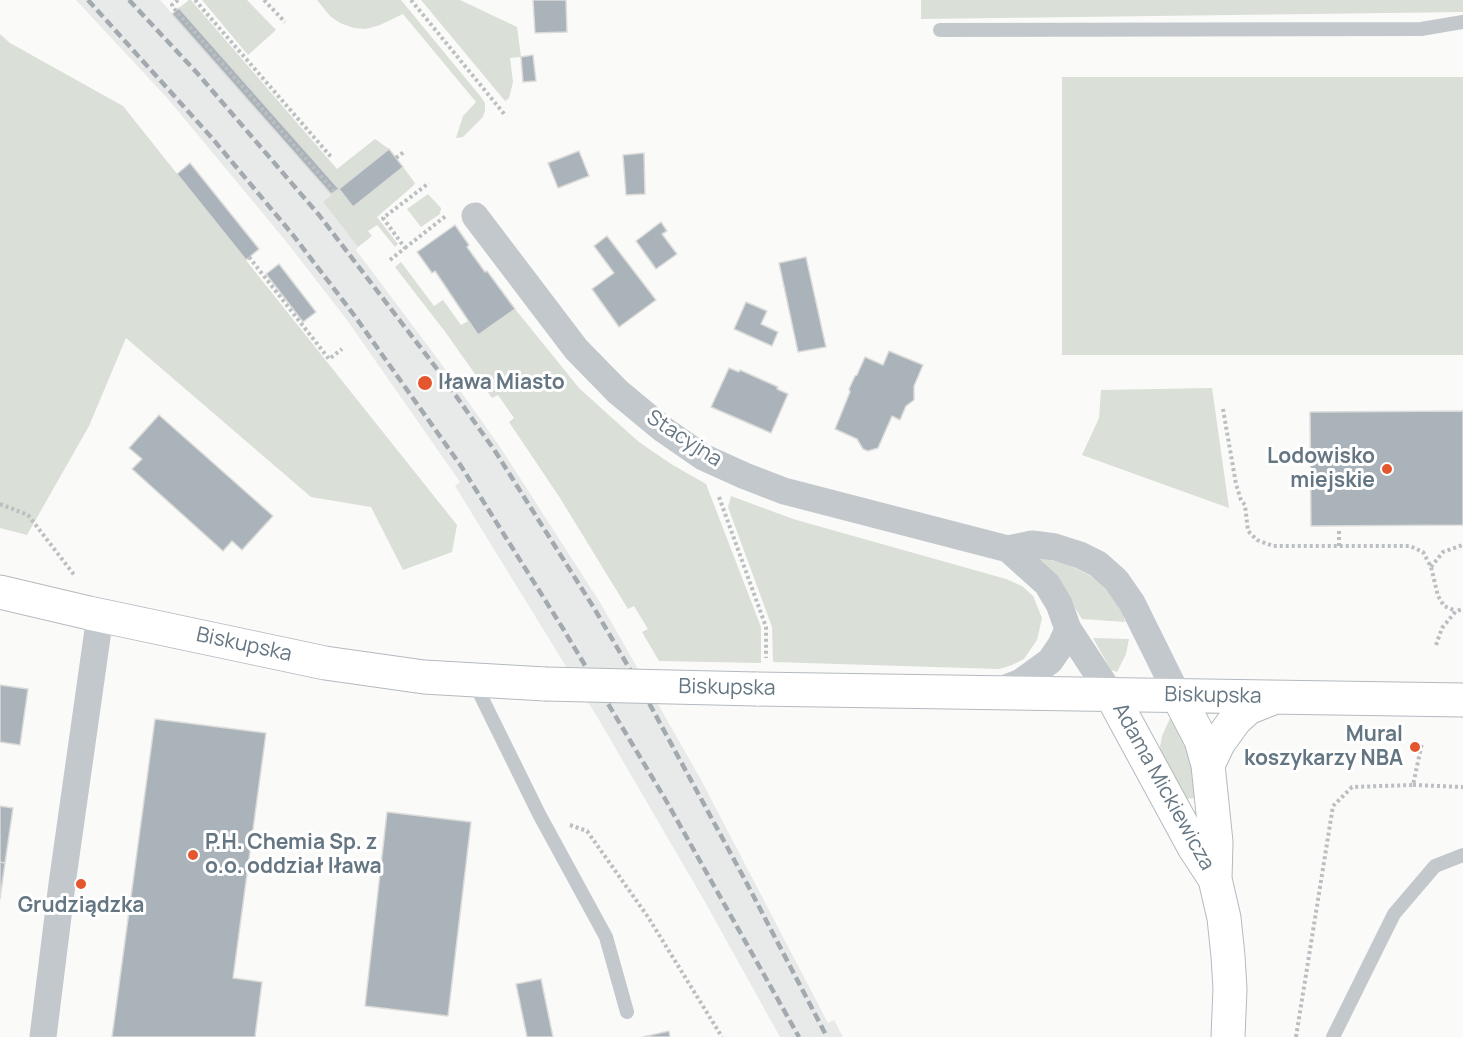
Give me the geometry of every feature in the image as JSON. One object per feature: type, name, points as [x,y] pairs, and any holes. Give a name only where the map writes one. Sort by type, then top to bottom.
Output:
[{"type":"street","name":"Stacyjna","points":[[463,214],[576,349],[618,392],[664,430],[703,457],[784,491],[1008,549],[1032,544],[1055,547],[1098,564],[1116,580],[1132,603],[1178,696]]},
{"type":"street","name":"Stacyjna","points":[[1008,549],[1047,584],[1059,604],[1068,629],[1112,696]]},
{"type":"street","name":"Biskupska","points":[[0,591],[95,615],[325,663],[424,677],[545,684],[761,676],[990,693],[1463,700]]},
{"type":"street","points":[[43,1037],[95,615]]},
{"type":"street","points":[[990,693],[1021,682],[1036,673],[1050,661],[1068,629]]},
{"type":"street","name":"Adama Mickiewicza","points":[[1112,696],[1194,847],[1215,879]]},
{"type":"street","name":"Adama Mickiewicza","points":[[1178,696],[1201,740],[1209,765],[1216,842],[1215,879],[1224,918],[1228,956],[1230,989],[1228,1037]]},
{"type":"street","points":[[1209,765],[1219,742],[1235,720],[1248,708],[1275,697]]},
{"type":"lane","points":[[940,30],[1421,29],[1463,22]]},
{"type":"lane","points":[[473,680],[538,814],[606,937],[627,1012]]},
{"type":"lane","points":[[1333,1037],[1395,914],[1435,866],[1463,855]]},
{"type":"path","points":[[178,0],[172,5],[176,11],[335,192]]},
{"type":"path","points":[[195,0],[332,158]]},
{"type":"path","points":[[264,0],[285,22]]},
{"type":"path","points":[[411,0],[505,115]]},
{"type":"path","points":[[396,158],[405,151]]},
{"type":"path","points":[[405,248],[383,218],[429,183]]},
{"type":"path","points":[[390,260],[405,248],[463,214]]},
{"type":"path","points":[[249,257],[329,359],[342,349]]},
{"type":"path","points":[[1223,410],[1236,484],[1240,500],[1245,505],[1248,531],[1257,540],[1273,546],[1410,546],[1423,552],[1431,567],[1438,596],[1444,606],[1456,611]]},
{"type":"path","points":[[717,493],[766,627],[761,676]]},
{"type":"path","points":[[0,504],[28,515],[74,575],[95,615]]},
{"type":"path","points":[[1339,531],[1339,546]]},
{"type":"path","points":[[1431,567],[1443,552],[1463,545]]},
{"type":"path","points":[[1436,645],[1442,628],[1456,611],[1463,609]]},
{"type":"path","points":[[1413,785],[1422,743]]},
{"type":"path","points":[[1296,1037],[1333,806],[1352,787],[1413,785],[1463,787]]},
{"type":"path","points":[[538,814],[587,831],[648,917],[722,1037]]},
{"type":"shaded area","points":[[76,0],[160,0],[331,194],[323,202],[358,247],[356,250],[500,447],[601,604],[700,778],[828,1023],[834,1020],[843,1037],[780,1037],[705,902],[599,720],[455,486],[460,482],[347,320],[285,240],[168,99]]},
{"type":"shaded area","points":[[189,0],[337,169],[375,139],[389,149],[339,189],[353,206],[403,167],[415,183],[377,217],[398,244],[395,247],[377,225],[368,231],[372,236],[358,247],[323,202],[338,188],[179,8]]},
{"type":"shaded area","points":[[202,0],[247,0],[276,30],[248,55]]},
{"type":"shaded area","points":[[317,0],[401,0],[481,97],[485,103],[483,117],[463,137],[456,138],[463,116],[476,102],[403,14],[366,29],[354,28],[330,16]]},
{"type":"shaded area","points":[[421,0],[460,0],[517,27],[521,57],[510,58],[513,82],[509,98],[505,101]]},
{"type":"shaded area","points":[[921,0],[1463,0],[1463,12],[921,19]]},
{"type":"shaded area","points":[[0,34],[10,43],[123,106],[457,525],[452,552],[403,570],[371,507],[311,497],[126,338],[89,426],[27,535],[0,528]]},
{"type":"shaded area","points":[[1062,77],[1463,77],[1463,355],[1062,355]]},
{"type":"shaded area","points":[[428,194],[441,208],[440,214],[421,227],[407,209]]},
{"type":"shaded area","points":[[401,262],[434,306],[443,300],[461,325],[468,321],[478,335],[515,309],[579,388],[639,442],[706,484],[761,627],[761,663],[659,661],[642,632],[648,629],[634,606],[628,609],[560,498],[509,422],[514,418],[498,395],[492,398],[395,267]]},
{"type":"shaded area","points":[[1212,388],[1229,508],[1082,455],[1099,418],[1101,390]]},
{"type":"shaded area","points":[[731,496],[793,519],[1006,579],[1022,586],[1033,596],[1042,618],[1037,640],[1024,659],[999,669],[773,662],[772,627],[728,507]]},
{"type":"shaded area","points":[[1036,557],[1067,564],[1099,582],[1123,613],[1125,622],[1082,619],[1054,575]]},
{"type":"shaded area","points":[[1093,638],[1129,639],[1126,654],[1117,672],[1111,670]]},
{"type":"shaded area","points":[[1171,716],[1183,729],[1199,798],[1182,799],[1162,758],[1160,747],[1162,736]]},
{"type":"building","points":[[533,0],[566,0],[567,32],[535,33]]},
{"type":"building","points":[[179,8],[339,189],[331,194],[172,14]]},
{"type":"building","points":[[533,55],[536,81],[523,82],[521,57]]},
{"type":"building","points":[[389,149],[403,167],[353,207],[339,189]]},
{"type":"building","points":[[579,151],[589,176],[558,188],[548,163]]},
{"type":"building","points":[[644,153],[645,194],[626,195],[623,155]]},
{"type":"building","points":[[190,163],[259,249],[246,260],[177,174]]},
{"type":"building","points":[[661,222],[667,231],[662,234],[677,254],[656,269],[636,241]]},
{"type":"building","points":[[455,225],[469,245],[467,247],[515,309],[478,335],[435,271],[432,273],[417,252]]},
{"type":"building","points":[[607,236],[656,300],[619,327],[592,289],[614,273],[594,246]]},
{"type":"building","points":[[806,257],[826,347],[798,352],[779,263]]},
{"type":"building","points":[[279,264],[316,312],[303,322],[266,274]]},
{"type":"building","points":[[746,302],[767,311],[761,324],[778,332],[772,346],[734,329]]},
{"type":"building","points":[[889,351],[923,365],[914,386],[914,400],[906,406],[900,420],[892,416],[878,448],[868,451],[863,449],[857,439],[835,429],[850,392],[849,389],[865,357],[883,365]]},
{"type":"building","points":[[729,368],[739,372],[740,370],[788,394],[771,433],[711,407]]},
{"type":"building","name":"Lodowisko miejskie","points":[[1463,411],[1463,525],[1311,526],[1310,412]]},
{"type":"building","points":[[159,415],[273,516],[242,550],[232,541],[223,551],[132,469],[142,459],[129,448]]},
{"type":"building","points":[[0,685],[28,689],[20,745],[0,742]]},
{"type":"building","name":"P.H. Chemia Sp. z o.o. oddział Iława","points":[[155,719],[266,733],[233,978],[262,982],[255,1037],[112,1037]]},
{"type":"building","points":[[0,806],[13,808],[5,863],[0,862]]},
{"type":"building","points":[[387,812],[471,822],[448,1016],[365,1006]]},
{"type":"building","points":[[0,862],[5,863],[0,899]]},
{"type":"building","points":[[541,979],[553,1037],[527,1037],[516,984]]},
{"type":"building","points":[[669,1031],[670,1037],[643,1037]]},
{"type":"railway","points":[[88,0],[212,138],[293,235],[354,315],[461,466],[562,627],[664,797],[799,1037]]},
{"type":"railway","points":[[129,0],[198,74],[319,215],[437,369],[495,451],[594,608],[642,690],[827,1037]]},
{"type":"place","name":"Iława Miasto","points":[[425,383]]},
{"type":"place","name":"Lodowisko miejskie","points":[[1387,469]]},
{"type":"place","name":"Mural koszykarzy NBA","points":[[1415,747]]},
{"type":"place","name":"P.H. Chemia Sp. z o.o. oddział Iława","points":[[193,855]]},
{"type":"place","name":"Grudziądzka","points":[[81,884]]}]
